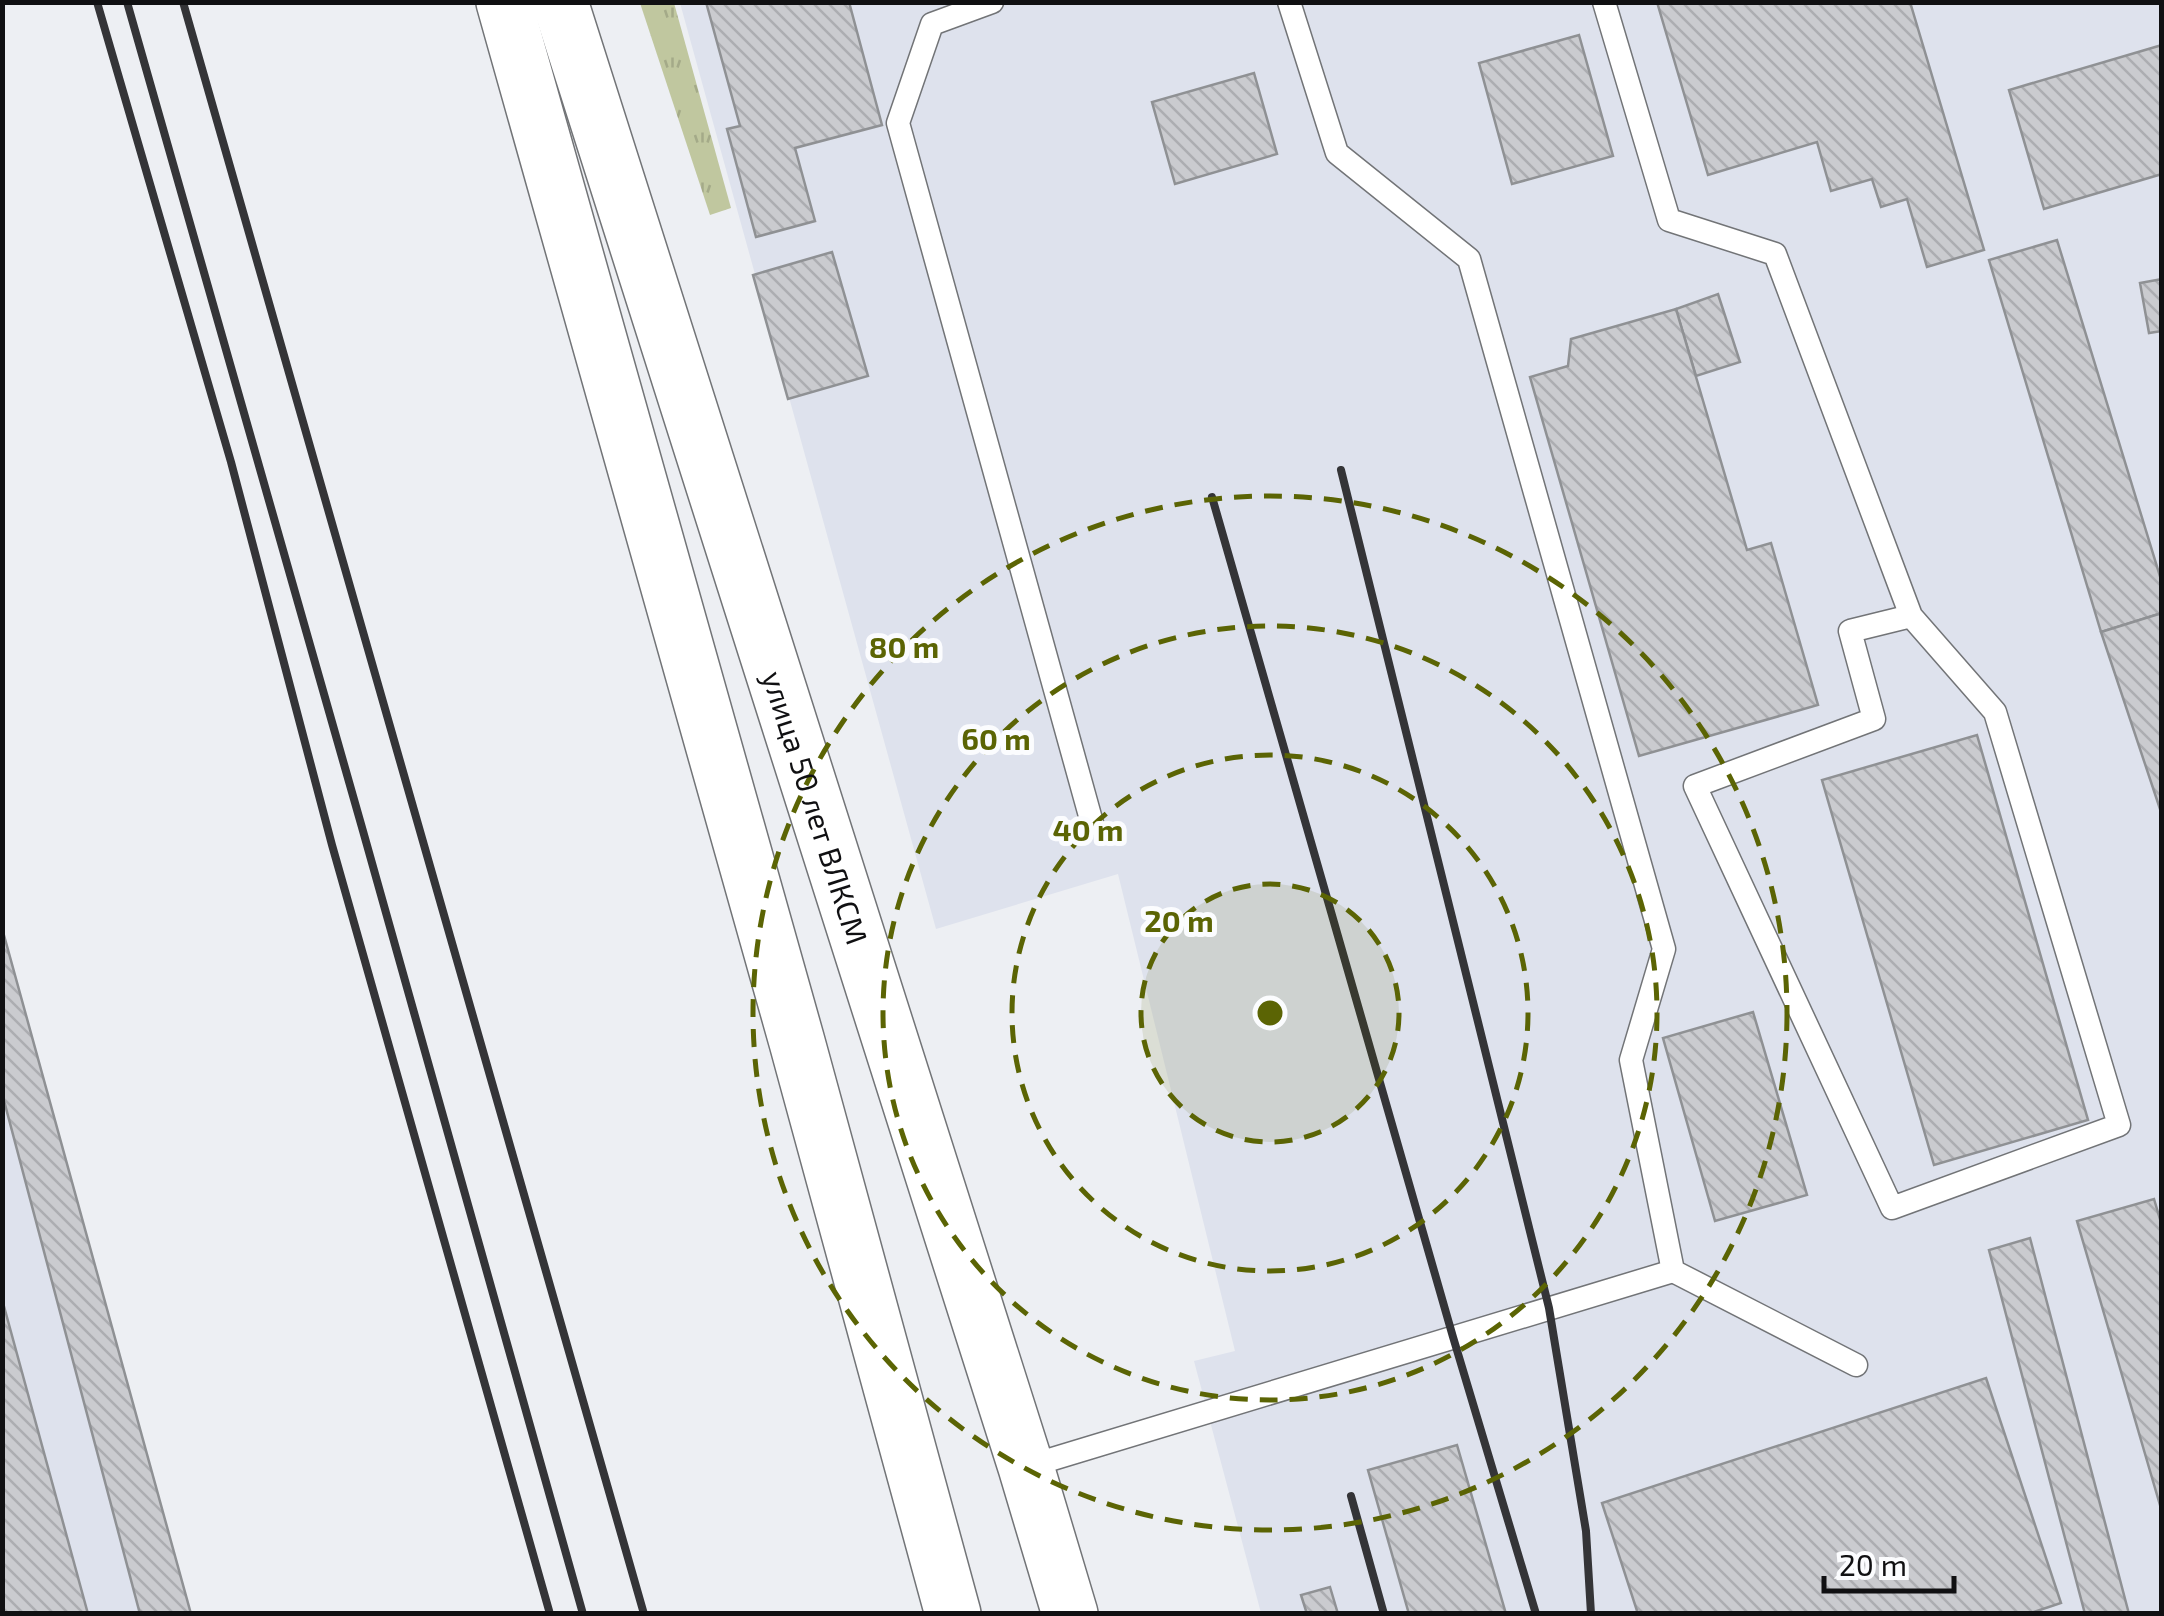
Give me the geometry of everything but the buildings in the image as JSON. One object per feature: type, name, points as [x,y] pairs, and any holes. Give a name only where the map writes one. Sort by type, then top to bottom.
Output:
[{"type":"street","points":[[504,2],[954,1614]]},
{"type":"street","name":"улица 50 лет ВЛКСМ","points":[[560,2],[1070,1606]]},
{"type":"lane","points":[[992,2],[932,24],[898,123],[1092,823]]},
{"type":"lane","points":[[1289,2],[1336,153],[1470,259],[1664,949],[1631,1060],[1673,1271]]},
{"type":"lane","points":[[1604,2],[1669,220],[1775,254],[1911,616],[1994,712],[2119,1125],[1892,1208],[1694,786],[1874,719],[1850,631],[1911,616]]},
{"type":"lane","points":[[1026,1466],[1673,1271],[1856,1365]]},
{"type":"shaded area","points":[[680,3],[2161,3],[2161,1613],[1261,1613],[1194,1361],[1235,1351],[1118,874],[936,929]]},
{"type":"shaded area","points":[[3,928],[191,1613],[3,1613]]},
{"type":"green space","points":[[640,3],[674,3],[731,208],[710,215]]},
{"type":"railway","points":[[97,2],[231,462],[332,845],[550,1614]]},
{"type":"railway","points":[[127,2],[583,1614]]},
{"type":"railway","points":[[183,2],[644,1614]]},
{"type":"railway","points":[[1341,470],[1549,1308],[1586,1531],[1591,1614]]},
{"type":"railway","points":[[1212,497],[1536,1614]]},
{"type":"railway","points":[[1351,1496],[1384,1614]]}]
